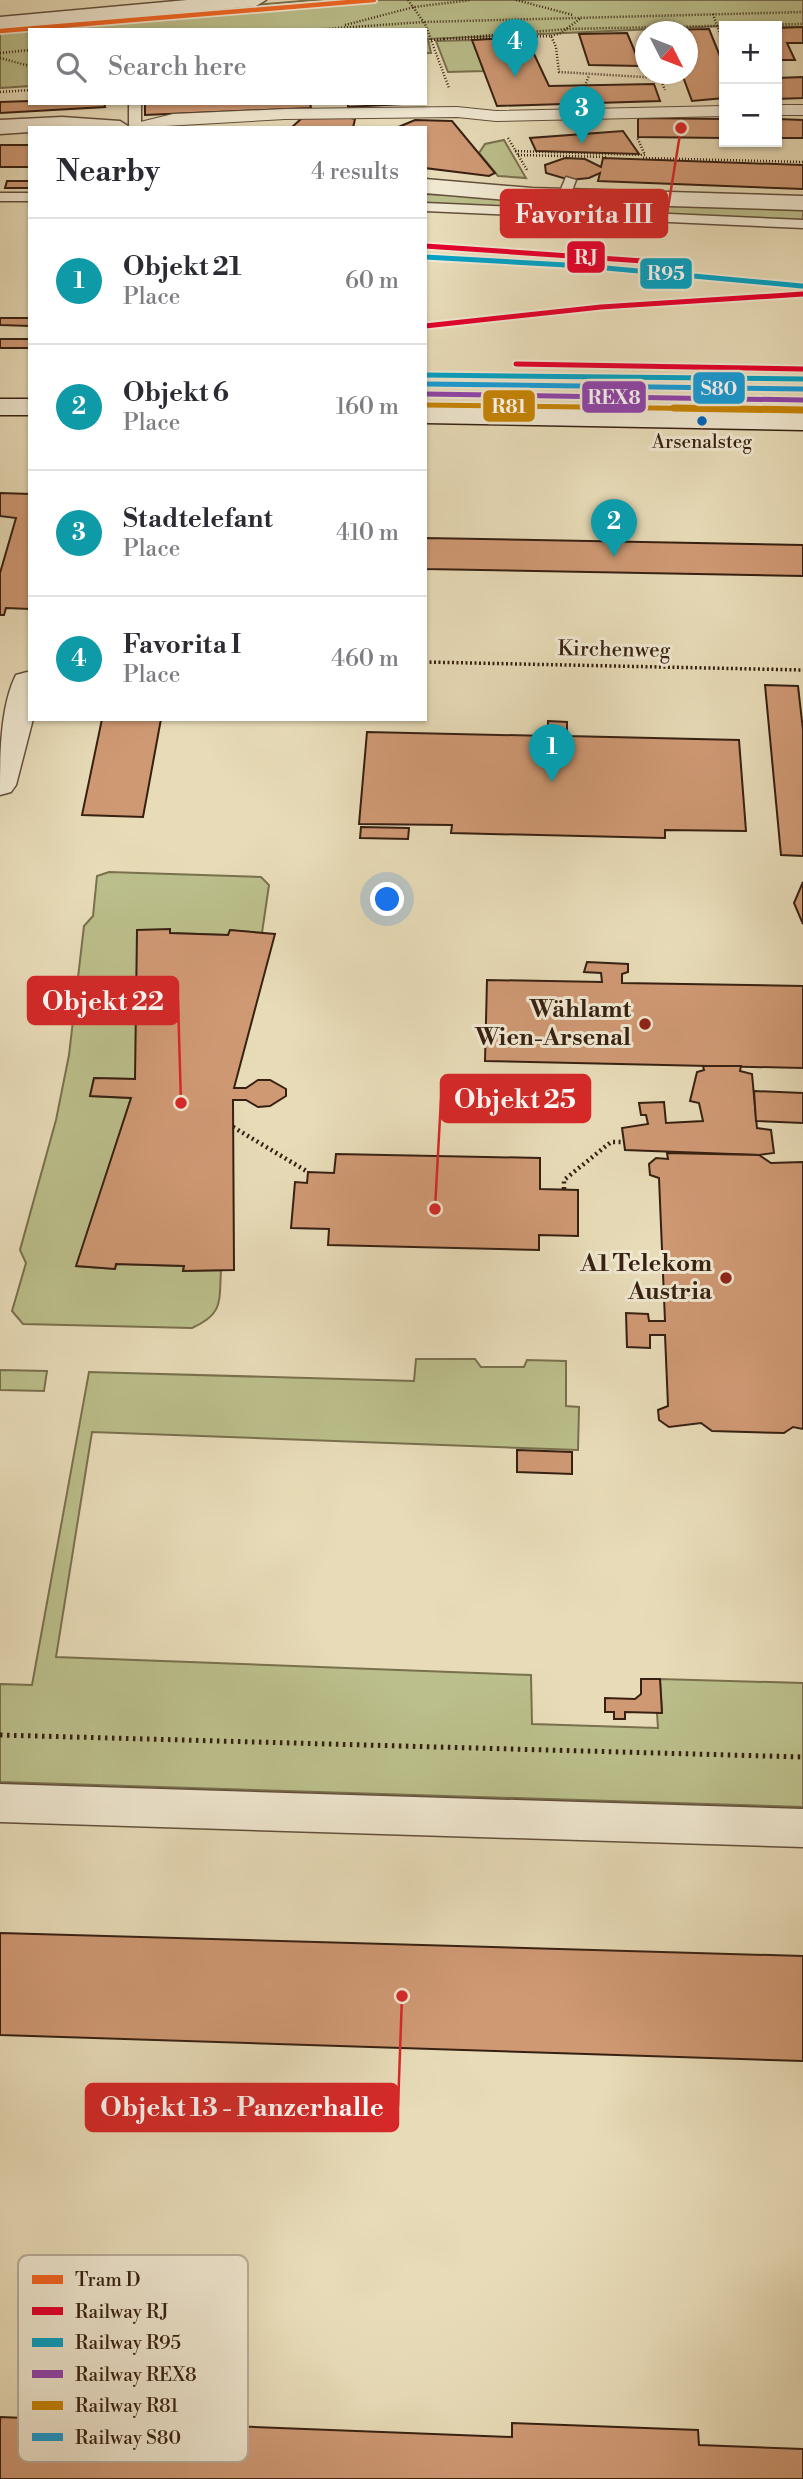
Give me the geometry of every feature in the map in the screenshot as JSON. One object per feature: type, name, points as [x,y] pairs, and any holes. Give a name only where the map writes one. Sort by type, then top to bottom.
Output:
[{"type":"street","points":[[0,23],[256,0]]},
{"type":"street","points":[[782,110],[803,110]]},
{"type":"street","points":[[145,126],[173,119],[235,116],[457,112],[496,116],[719,111]]},
{"type":"street","points":[[0,127],[62,124],[91,126]]},
{"type":"street","points":[[427,186],[532,195],[567,188],[803,202]]},
{"type":"street","points":[[0,407],[28,407]]},
{"type":"street","points":[[427,415],[803,422]]},
{"type":"street","points":[[0,785],[28,684]]},
{"type":"street","points":[[0,1803],[803,1828]]},
{"type":"lane","points":[[135,105],[137,126]]},
{"type":"lane","points":[[0,197],[28,197]]},
{"type":"lane","points":[[427,207],[803,224]]},
{"type":"path","points":[[408,0],[426,28]]},
{"type":"path","points":[[338,28],[414,7],[471,0]]},
{"type":"path","points":[[516,0],[580,17]]},
{"type":"path","points":[[338,28],[423,22],[803,12]]},
{"type":"path","points":[[713,14],[719,34]]},
{"type":"path","points":[[444,39],[551,36],[567,29],[580,17]]},
{"type":"path","points":[[431,40],[567,29],[803,24]]},
{"type":"path","points":[[427,31],[457,112]]},
{"type":"path","points":[[551,36],[556,47],[559,72],[635,77]]},
{"type":"path","points":[[0,53],[28,50]]},
{"type":"path","points":[[0,58],[28,65]]},
{"type":"path","points":[[585,86],[589,75]]},
{"type":"path","points":[[662,84],[672,111]]},
{"type":"path","points":[[0,92],[28,90]]},
{"type":"path","points":[[517,153],[645,155],[626,112]]},
{"type":"path","points":[[496,116],[533,181],[532,195]]},
{"type":"path","points":[[517,153],[638,159],[803,162]]},
{"type":"path","name":"Kirchenweg","points":[[427,662],[803,670]]},
{"type":"path","points":[[233,1127],[308,1172]]},
{"type":"path","points":[[564,1189],[564,1180],[611,1142],[624,1142]]},
{"type":"path","points":[[0,1735],[803,1757]]},
{"type":"green space","points":[[314,0],[803,0],[803,27],[782,27],[782,21],[719,21],[719,26],[698,27],[698,21],[635,21],[635,30],[428,39],[431,53],[427,53],[427,28],[28,28],[28,86],[0,88],[0,26]]},
{"type":"green space","points":[[472,40],[484,71],[448,72],[436,41]]},
{"type":"green space","points":[[504,140],[526,178],[498,176],[479,153],[485,144]]},
{"type":"green space","points":[[427,194],[803,209],[803,222],[427,206]]},
{"type":"green space","points":[[109,872],[261,877],[269,885],[262,933],[230,930],[228,935],[170,933],[170,929],[135,1079],[94,1078],[90,1096],[131,1098],[77,1266],[115,1269],[116,1264],[184,1266],[183,1271],[221,1270],[215,1312],[192,1328],[23,1324],[12,1311],[26,1263],[20,1250],[56,1120],[69,1055],[84,926],[93,916],[97,876]]},
{"type":"green space","points":[[416,1359],[475,1359],[481,1367],[524,1367],[527,1360],[566,1361],[566,1406],[579,1407],[578,1450],[92,1432],[56,1657],[531,1675],[532,1724],[658,1728],[657,1713],[662,1712],[660,1679],[803,1683],[803,1807],[0,1782],[0,1684],[32,1685],[89,1372],[414,1381]]},
{"type":"green space","points":[[0,1370],[47,1371],[44,1391],[0,1390]]},
{"type":"building","points":[[803,27],[803,43],[787,43],[795,60],[782,60],[782,28]]},
{"type":"building","points":[[698,29],[709,29],[719,54],[719,98],[692,101],[686,84],[698,84]]},
{"type":"building","points":[[627,33],[635,52],[635,66],[589,65],[579,34]]},
{"type":"building","points":[[526,37],[549,86],[654,84],[660,101],[497,106],[472,40]]},
{"type":"building","points":[[803,77],[803,98],[782,99],[782,78]]},
{"type":"building","points":[[28,101],[28,105],[105,107],[0,113],[0,102]]},
{"type":"building","points":[[145,105],[310,105],[311,108],[145,115]]},
{"type":"building","points":[[348,105],[384,105],[348,107]]},
{"type":"building","points":[[302,118],[355,119],[353,126],[293,126]]},
{"type":"building","points":[[638,118],[719,119],[719,138],[638,137]]},
{"type":"building","points":[[782,119],[803,120],[803,138],[782,138]]},
{"type":"building","points":[[415,120],[452,121],[495,173],[489,176],[427,168],[427,126],[401,126]]},
{"type":"building","points":[[623,131],[639,154],[536,151],[530,138]]},
{"type":"building","points":[[0,145],[28,145],[28,167],[0,167]]},
{"type":"building","points":[[565,158],[585,159],[601,167],[603,158],[803,165],[803,189],[598,181],[600,173],[589,178],[570,180],[546,173],[545,165]]},
{"type":"building","points":[[7,181],[28,181],[28,188],[5,188]]},
{"type":"building","points":[[0,318],[28,318],[28,326],[0,325]]},
{"type":"building","points":[[0,339],[28,339],[28,348],[0,348]]},
{"type":"building","points":[[0,493],[28,494],[28,609],[6,608],[4,615],[0,615],[0,573],[16,518],[0,516]]},
{"type":"building","points":[[427,538],[803,545],[803,576],[427,569]]},
{"type":"building","points":[[765,685],[798,686],[803,730],[803,856],[781,855]]},
{"type":"building","points":[[102,721],[161,721],[143,817],[82,815]]},
{"type":"building","points":[[548,721],[567,722],[567,736],[739,740],[746,831],[665,830],[665,838],[451,833],[452,825],[359,824],[367,732],[548,736]]},
{"type":"building","points":[[361,827],[409,828],[408,839],[360,838]]},
{"type":"building","points":[[803,882],[803,924],[794,903]]},
{"type":"building","points":[[170,929],[170,933],[228,935],[230,930],[275,934],[234,1088],[246,1088],[258,1080],[270,1080],[286,1089],[286,1096],[270,1106],[258,1107],[246,1100],[233,1100],[234,1270],[183,1271],[184,1266],[116,1264],[115,1269],[76,1266],[131,1098],[90,1096],[94,1078],[135,1079],[137,930]]},
{"type":"building","name":"Wählamt Wien-Arsenal","points":[[587,962],[628,964],[628,972],[622,974],[622,983],[803,986],[803,1068],[485,1061],[487,980],[602,982],[601,973],[584,972]]},
{"type":"building","points":[[703,1066],[741,1066],[740,1071],[752,1074],[757,1128],[771,1130],[774,1153],[759,1155],[625,1150],[622,1128],[648,1124],[646,1115],[641,1115],[639,1103],[664,1102],[666,1123],[703,1121],[699,1103],[690,1101],[697,1072],[704,1070]]},
{"type":"building","points":[[754,1091],[803,1093],[803,1123],[756,1121]]},
{"type":"building","points":[[667,1153],[759,1155],[771,1163],[803,1162],[803,1429],[793,1427],[784,1433],[712,1431],[701,1423],[669,1427],[659,1420],[658,1410],[668,1406],[665,1335],[650,1335],[650,1348],[627,1347],[626,1313],[648,1314],[649,1321],[665,1321],[659,1178],[650,1175],[649,1164],[656,1158],[668,1159]]},
{"type":"building","points":[[336,1154],[540,1158],[540,1189],[578,1190],[578,1236],[539,1235],[539,1250],[328,1245],[329,1229],[291,1228],[295,1182],[307,1183],[308,1172],[334,1173]]},
{"type":"building","points":[[517,1450],[572,1452],[572,1474],[517,1472]]},
{"type":"building","points":[[641,1679],[660,1679],[662,1713],[625,1712],[625,1719],[614,1719],[614,1712],[605,1712],[605,1698],[635,1699],[641,1694]]},
{"type":"building","points":[[0,1933],[803,1956],[803,2061],[0,2035]]},
{"type":"building","points":[[0,2417],[18,2418],[18,2462],[248,2462],[248,2427],[512,2437],[512,2423],[698,2430],[699,2445],[803,2449],[803,2479],[0,2479]]},
{"type":"tram line","name":"D","points":[[36,28],[374,0]]},
{"type":"tram line","name":"D","points":[[0,31],[28,29]]},
{"type":"rail line","name":"RJ","points":[[427,246],[643,261]]},
{"type":"rail line","name":"R95","points":[[427,257],[584,266],[802,286]]},
{"type":"rail line","name":"RJ","points":[[427,326],[601,307],[803,294]]},
{"type":"rail line","name":"RJ","points":[[516,364],[803,369]]},
{"type":"rail line","name":"R95","points":[[427,375],[803,379]]},
{"type":"rail line","name":"S80","points":[[427,384],[803,389]]},
{"type":"rail line","name":"REX8","points":[[427,394],[803,400]]},
{"type":"rail line","name":"R81","points":[[427,405],[803,410]]},
{"type":"place","name":"Favorita I","points":[[515,77]]},
{"type":"place","name":"Favorita III","points":[[681,128]]},
{"type":"place","name":"Stadtelefant","points":[[582,144]]},
{"type":"place","name":"Arsenalsteg","points":[[702,421]]},
{"type":"place","name":"Objekt 6","points":[[614,557]]},
{"type":"place","name":"Objekt 21","points":[[552,782]]},
{"type":"place","name":"Wählamt Wien-Arsenal","points":[[645,1024]]},
{"type":"place","name":"Objekt 22","points":[[181,1103]]},
{"type":"place","name":"Objekt 25","points":[[435,1209]]},
{"type":"place","name":"A1 Telekom Austria","points":[[726,1278]]},
{"type":"place","name":"Objekt 13 - Panzerhalle","points":[[402,1996]]}]
